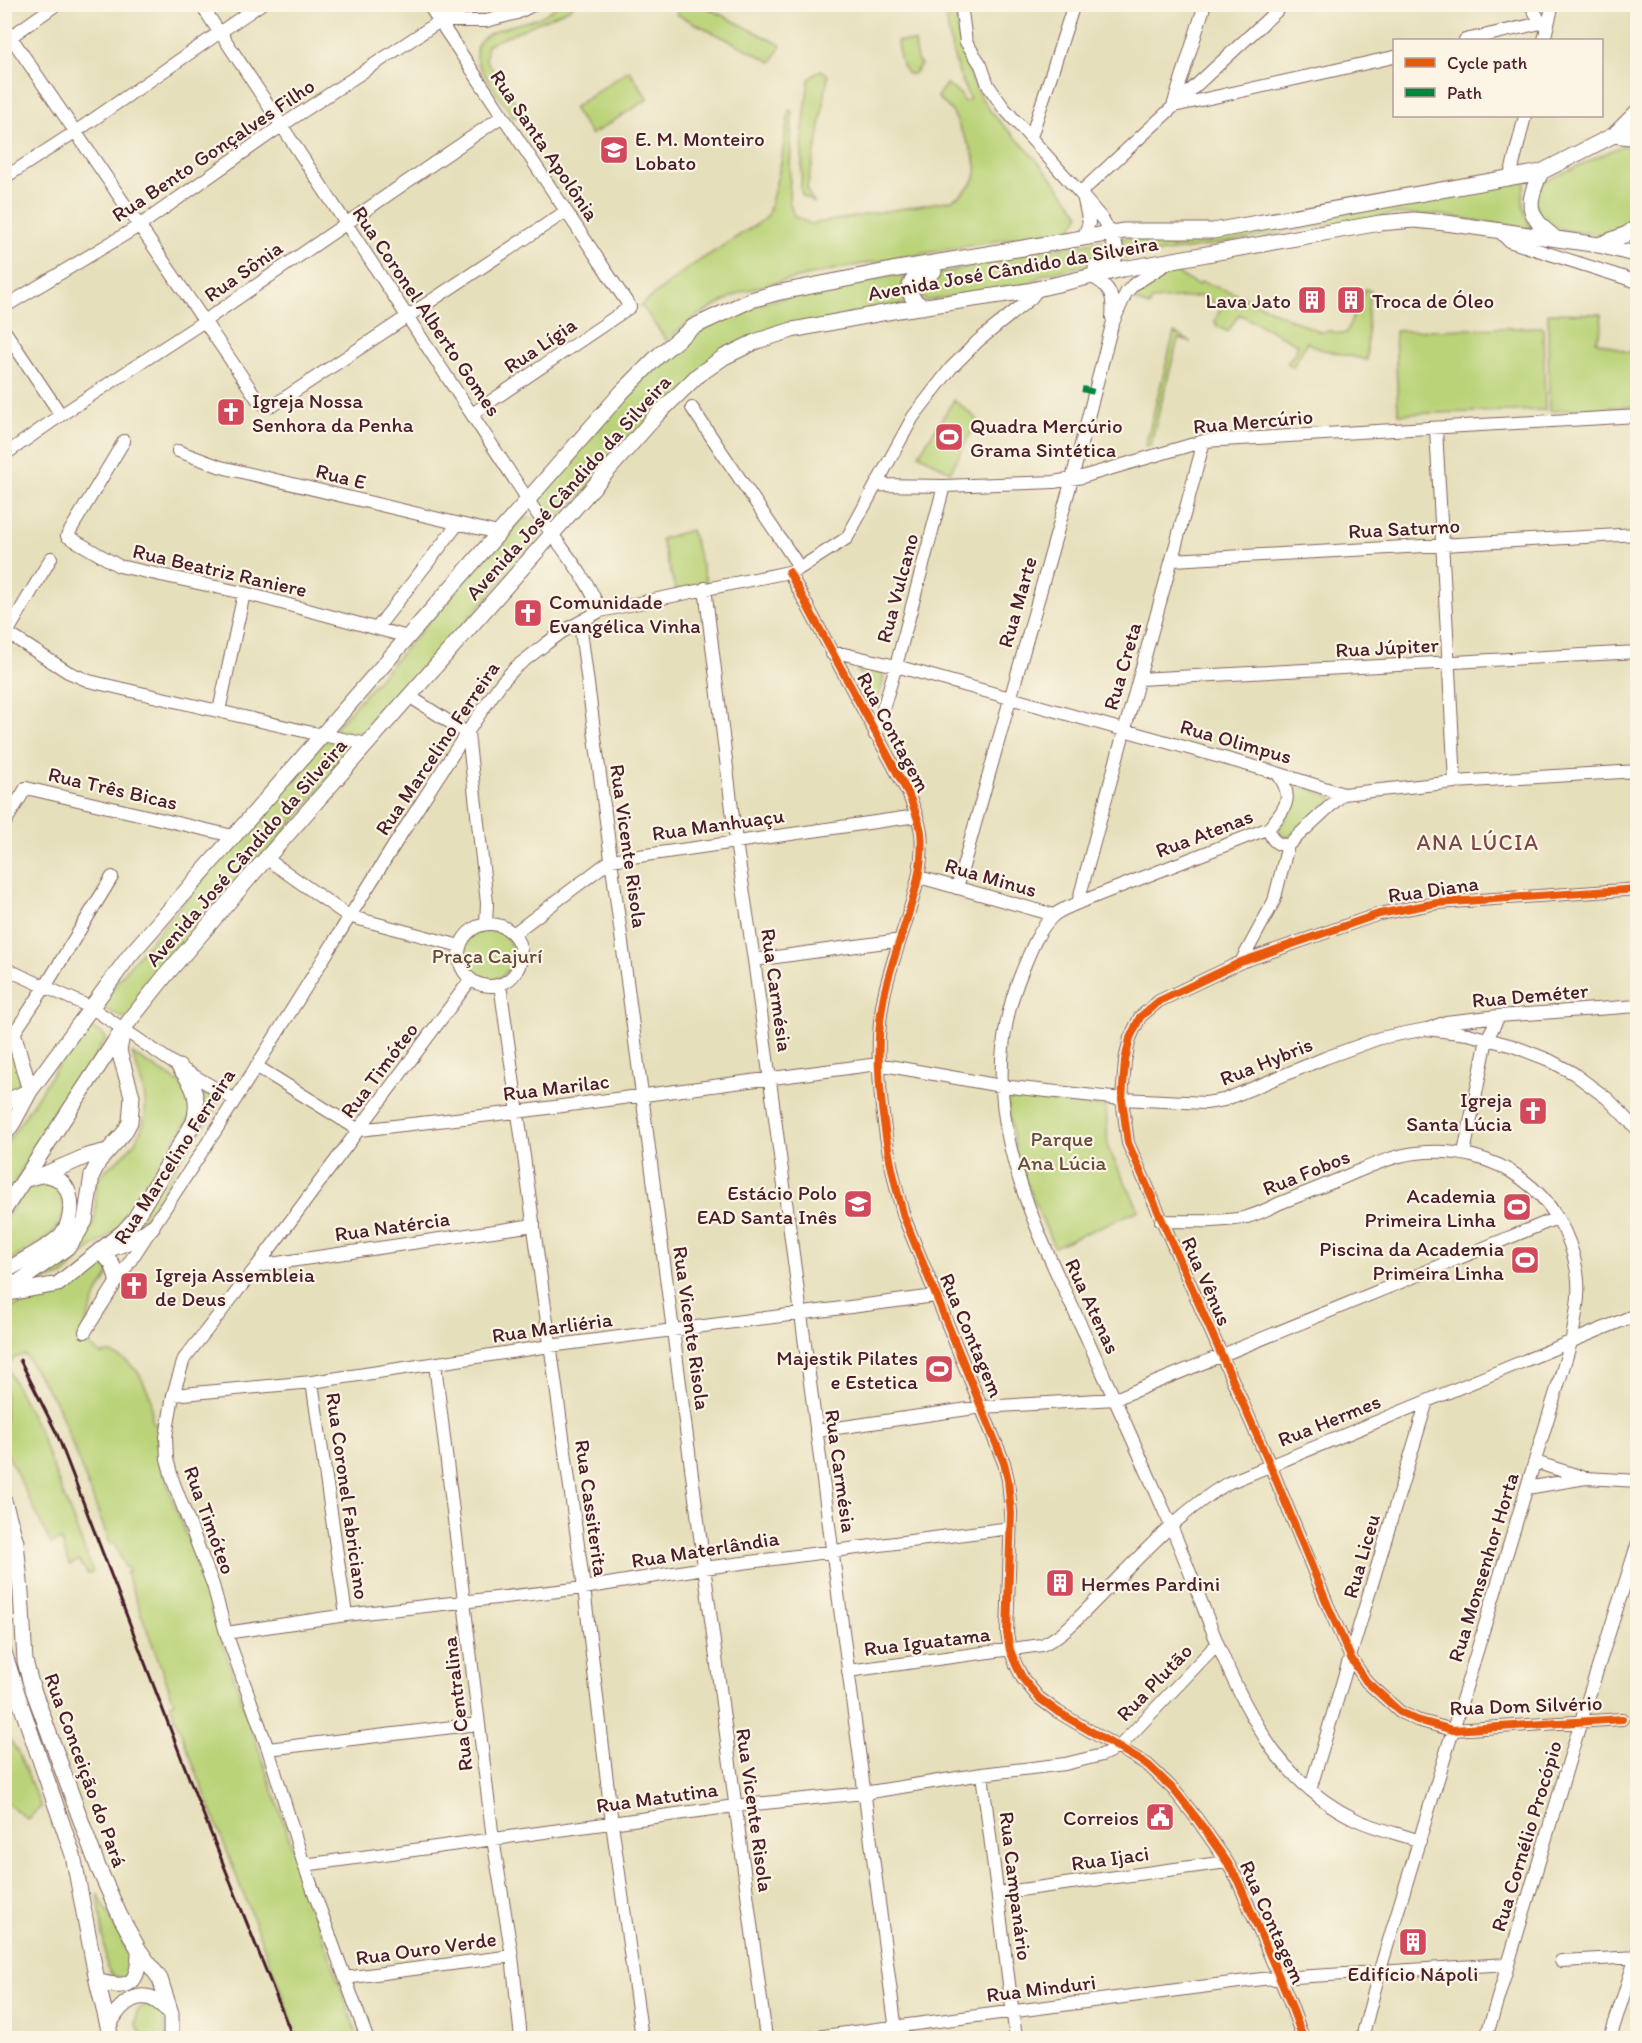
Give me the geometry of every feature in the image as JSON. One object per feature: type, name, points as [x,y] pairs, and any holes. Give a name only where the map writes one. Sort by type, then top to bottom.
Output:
[{"type":"main road","name":"Avenida José Cândido da Silveira","points":[[4,1136],[30,1091],[130,955],[528,498],[643,370],[676,340],[703,322],[751,300],[799,287],[1124,231],[1213,231],[1541,172],[1614,135],[1638,111]]},
{"type":"main road","points":[[1614,135],[1638,138]]},
{"type":"main road","points":[[1541,172],[1530,202],[1532,215],[1541,227],[1556,238]]},
{"type":"main road","name":"Avenida José Cândido da Silveira","points":[[4,1210],[123,1029],[165,976],[552,533],[675,396],[696,376],[724,357],[757,341],[792,330],[1038,289],[1172,260],[1370,225],[1414,220],[1556,238],[1599,245],[1638,255]]},
{"type":"main road","points":[[1599,245],[1627,234],[1638,226]]},
{"type":"main road","points":[[1038,289],[1054,276],[1113,262],[1116,252],[1111,234]]},
{"type":"main road","points":[[922,307],[912,296],[910,286],[912,279],[920,273],[965,265],[972,257]]},
{"type":"main road","points":[[4,1293],[69,1246],[85,1221],[92,1175],[130,1122],[131,1089],[119,1051],[123,1029]]},
{"type":"main road","points":[[4,1102],[30,1091],[13,1032]]},
{"type":"main road","points":[[4,1293],[58,1284],[123,1232],[134,1220],[194,1122],[197,1111],[196,1093],[179,1067]]},
{"type":"main road","points":[[24,1180],[45,1174],[87,1156],[107,1151]]},
{"type":"main road","points":[[4,1272],[50,1244],[63,1233],[69,1220],[70,1196],[65,1186],[56,1178],[45,1174]]},
{"type":"main road","points":[[98,1253],[124,1245],[152,1227]]},
{"type":"main road","points":[[98,1253],[109,1257],[117,1280]]},
{"type":"main road","name":"Rua Conceição do Pará","points":[[4,1501],[16,1542],[25,1661],[31,1684],[98,1867],[120,1916],[139,1950],[160,1980],[171,2013],[171,2038]]},
{"type":"main road","points":[[4,1652],[73,1855],[97,1982],[110,2032]]},
{"type":"main road","points":[[97,1982],[116,1987],[128,1984],[137,1974],[139,1950]]},
{"type":"main road","points":[[110,2032],[115,2014],[133,1999],[152,1999],[171,2013]]},
{"type":"street","points":[[57,4],[7,35],[203,322],[258,400],[266,406],[274,405],[565,212]]},
{"type":"street","name":"Rua Coronel Alberto Gomes","points":[[201,4],[552,533],[595,599],[600,611]]},
{"type":"street","points":[[4,178],[75,132],[218,29],[261,4]]},
{"type":"street","name":"Rua Santa Apolônia","points":[[428,4],[501,117],[630,307]]},
{"type":"street","points":[[440,21],[486,21],[517,13],[535,4]]},
{"type":"street","points":[[961,4],[966,42],[981,66],[988,86],[1003,107],[1103,220],[1111,234]]},
{"type":"street","points":[[1031,137],[1074,4]]},
{"type":"street","points":[[1173,106],[1205,4]]},
{"type":"street","points":[[1081,195],[1284,4]]},
{"type":"street","points":[[1530,4],[1545,23]]},
{"type":"street","points":[[1544,39],[1545,23],[1553,4]]},
{"type":"street","name":"Rua Bento Gonçalves Filho","points":[[4,307],[139,226],[282,126],[440,21]]},
{"type":"street","points":[[1470,39],[1545,23]]},
{"type":"street","points":[[1173,106],[1393,57]]},
{"type":"street","name":"Rua Sônia","points":[[4,455],[203,322],[501,117]]},
{"type":"street","points":[[1510,177],[1526,117]]},
{"type":"street","points":[[1081,195],[1089,223],[1083,238]]},
{"type":"street","points":[[1498,231],[1509,241],[1638,282]]},
{"type":"street","name":"Rua Marte","points":[[957,888],[1071,479],[1088,391],[1126,293],[1133,285],[1172,260]]},
{"type":"street","name":"Rua Marte","points":[[1090,276],[1107,286],[1113,304],[1112,325]]},
{"type":"street","name":"Rua Marcelino Ferreira","points":[[85,1332],[235,1100],[348,916],[501,683],[516,667],[562,632],[600,611],[794,570],[847,538],[913,417],[951,368],[978,341],[1031,298],[1038,289]]},
{"type":"street","name":"Rua Lígia","points":[[472,414],[630,307]]},
{"type":"street","points":[[4,330],[61,415]]},
{"type":"street","points":[[692,408],[794,570]]},
{"type":"street","name":"Rua Mercúrio","points":[[876,485],[944,486],[1054,482],[1204,441],[1638,416]]},
{"type":"street","points":[[1436,429],[1455,782]]},
{"type":"street","name":"Rua Beatriz Raniere","points":[[124,441],[67,536],[119,566],[243,593],[408,637]]},
{"type":"street","name":"Rua Creta","points":[[1078,903],[1123,730],[1173,560],[1204,441]]},
{"type":"street","name":"Rua E","points":[[178,451],[221,467],[498,533]]},
{"type":"street","name":"Rua Vulcano","points":[[875,735],[896,666],[944,486]]},
{"type":"street","points":[[377,628],[458,525]]},
{"type":"street","name":"Rua Saturno","points":[[1173,560],[1638,534]]},
{"type":"street","points":[[51,558],[5,634],[61,668],[89,681],[367,744]]},
{"type":"street","name":"Rua Contagem","points":[[794,570],[832,654],[908,793],[921,832],[919,877],[883,1001],[878,1064],[895,1187],[904,1217],[982,1407],[1004,1463],[1008,1480],[1011,1528],[1007,1633],[1011,1650],[1023,1679],[1039,1698],[1058,1712],[1148,1765],[1162,1777],[1197,1819],[1227,1862],[1255,1919],[1303,2038]]},
{"type":"street","name":"Rua Carmésia","points":[[705,588],[736,842],[754,960],[896,2032]]},
{"type":"street","points":[[219,711],[243,593]]},
{"type":"street","name":"Rua Vicente Risola","points":[[580,623],[766,2038]]},
{"type":"street","name":"Rua Júpiter","points":[[1139,679],[1638,652]]},
{"type":"street","name":"Rua Olimpus","points":[[832,654],[844,654],[896,666],[1277,773],[1343,795],[1455,782],[1638,771]]},
{"type":"street","points":[[409,696],[468,734],[487,903],[486,924]]},
{"type":"street","points":[[1277,773],[1287,788],[1288,795],[1284,808],[1269,828],[1272,838],[1287,845]]},
{"type":"street","name":"Rua Três Bicas","points":[[4,824],[26,788],[233,836]]},
{"type":"street","points":[[1241,962],[1274,901],[1287,845],[1343,795]]},
{"type":"street","name":"Rua Manhuaçu","points":[[513,934],[611,860],[917,816]]},
{"type":"street","name":"Rua Atenas","points":[[1269,828],[1078,903],[1054,915],[1036,940],[1017,985],[1007,1019],[1002,1048],[1001,1086],[1005,1131],[1015,1168],[1041,1239],[1172,1526],[1217,1644],[1242,1698],[1274,1752],[1310,1790],[1330,1806],[1359,1821],[1420,1841]]},
{"type":"street","points":[[267,859],[348,916],[460,946]]},
{"type":"street","points":[[4,1048],[45,987],[112,877]]},
{"type":"street","name":"Rua Minus","points":[[919,877],[1054,915]]},
{"type":"street","name":"Rua Diana","points":[[1241,962],[1379,914],[1426,905],[1638,889]]},
{"type":"street","points":[[486,924],[496,924],[513,934],[521,950],[519,967],[508,980],[500,984],[485,986],[471,980],[460,964],[460,946],[470,931],[486,924]]},
{"type":"street","points":[[754,960],[900,940]]},
{"type":"street","name":"Rua Vênus","points":[[1241,962],[1159,1001],[1140,1017],[1130,1038],[1125,1061],[1122,1099],[1128,1143],[1352,1658]]},
{"type":"street","points":[[4,968],[92,1008],[179,1067],[235,1100]]},
{"type":"street","name":"Rua Timóteo","points":[[367,2038],[304,1865],[268,1749],[226,1633],[213,1585],[166,1459],[166,1437],[173,1395],[184,1359],[257,1266],[471,980]]},
{"type":"street","name":"Rua Cassiterita","points":[[500,984],[584,1588],[612,1823],[642,2038]]},
{"type":"street","name":"Rua Deméter","points":[[1426,1029],[1446,1022],[1499,1016],[1638,1006]]},
{"type":"street","points":[[1464,1153],[1486,1039],[1499,1016]]},
{"type":"street","name":"Rua Hybris","points":[[878,1064],[1001,1086],[1122,1099],[1206,1103],[1224,1100],[1380,1038],[1426,1029],[1468,1034],[1486,1039],[1540,1057],[1574,1073],[1608,1099],[1638,1130]]},
{"type":"street","name":"Rua Marilac","points":[[359,1130],[518,1112],[878,1064]]},
{"type":"street","points":[[256,1066],[359,1130]]},
{"type":"street","name":"Rua Fobos","points":[[1161,1221],[1208,1221],[1248,1217],[1384,1161],[1416,1153],[1464,1153]]},
{"type":"street","name":"Rua Monsenhor Horta","points":[[1362,2038],[1379,1973],[1572,1340],[1579,1291],[1577,1271],[1567,1240],[1547,1202],[1534,1187],[1506,1168],[1464,1153]]},
{"type":"street","points":[[816,1431],[982,1407],[1115,1399],[1557,1218]]},
{"type":"street","name":"Rua Natércia","points":[[257,1266],[534,1225]]},
{"type":"street","name":"Rua Marliéria","points":[[173,1395],[312,1382],[550,1346],[935,1296]]},
{"type":"street","name":"Rua Hermes","points":[[1011,1650],[1042,1645],[1059,1635],[1172,1526],[1217,1490],[1270,1465],[1638,1314]]},
{"type":"street","name":"Rua Centralina","points":[[435,1364],[478,1724],[493,1839],[512,1956],[521,2038]]},
{"type":"street","name":"Rua Coronel Fabriciano","points":[[312,1382],[346,1616]]},
{"type":"street","name":"Rua Liceu","points":[[1310,1790],[1352,1658],[1427,1401]]},
{"type":"street","points":[[1535,1462],[1586,1478]]},
{"type":"street","points":[[1527,1488],[1586,1478],[1638,1481]]},
{"type":"street","name":"Rua Materlândia","points":[[226,1633],[465,1601],[584,1588],[704,1568],[1011,1528]]},
{"type":"street","name":"Rua Cornélio Procópio","points":[[1486,2038],[1581,1721],[1638,1542]]},
{"type":"street","name":"Rua Plutão","points":[[1119,1747],[1217,1644]]},
{"type":"street","name":"Rua Iguatama","points":[[848,1671],[1011,1650]]},
{"type":"street","name":"Rua Dom Silvério","points":[[1352,1658],[1366,1681],[1400,1712],[1417,1720],[1453,1730],[1622,1719]]},
{"type":"street","points":[[268,1749],[478,1724]]},
{"type":"street","name":"Rua Matutina","points":[[304,1865],[735,1806],[864,1793],[1083,1761],[1119,1747]]},
{"type":"street","name":"Rua Campanário","points":[[982,1774],[1017,2038]]},
{"type":"street","name":"Rua Ijaci","points":[[998,1893],[1227,1862]]},
{"type":"street","points":[[1561,1961],[1637,1955],[1610,2038]]},
{"type":"street","name":"Rua Ouro Verde","points":[[345,1978],[512,1956]]},
{"type":"street","name":"Rua Minduri","points":[[808,2038],[896,2032],[1013,2012],[1262,1980],[1508,1964]]},
{"type":"green space","points":[[560,4],[573,5],[569,9],[487,45],[486,60],[522,112],[514,118],[478,63],[476,52],[479,43],[486,36],[540,17]]},
{"type":"green space","points":[[681,5],[702,5],[781,45],[772,62],[676,14]]},
{"type":"green space","points":[[946,5],[958,5],[960,44],[979,94],[994,116],[1039,163],[1080,214],[1072,228],[846,267],[761,286],[739,293],[697,316],[666,340],[642,306],[639,307],[688,268],[765,219],[781,163],[789,110],[792,111],[789,201],[794,216],[811,224],[952,200],[970,186],[976,171],[973,154],[953,113],[937,97],[946,84],[961,95],[964,102],[970,99],[953,53]]},
{"type":"green space","points":[[897,41],[915,42],[917,60],[921,65],[913,74],[908,74],[903,67]]},
{"type":"green space","points":[[629,70],[648,99],[591,135],[573,108]]},
{"type":"green space","points":[[821,70],[828,75],[818,139],[807,187],[815,203],[803,196],[801,190],[803,130],[809,79]]},
{"type":"green space","points":[[1628,143],[1637,144],[1637,213],[1626,226],[1610,234],[1589,234],[1554,226],[1541,217],[1534,200],[1543,182]]},
{"type":"green space","points":[[1526,180],[1523,205],[1532,229],[1440,215],[1393,214],[1124,258],[1121,238],[1210,238],[1252,232],[1393,203]]},
{"type":"green space","points":[[1101,241],[1107,244],[1107,261],[1044,274],[1027,284],[926,301],[919,294],[917,286],[924,276],[972,267],[990,259]]},
{"type":"green space","points":[[1175,272],[1197,285],[1202,282],[1245,297],[1320,332],[1346,333],[1365,289],[1371,291],[1368,308],[1367,360],[1320,349],[1307,342],[1293,367],[1287,363],[1297,350],[1297,344],[1239,314],[1228,332],[1217,326],[1215,321],[1221,307],[1203,296],[1152,300],[1149,307],[1131,298],[1151,282]]},
{"type":"green space","points":[[905,273],[903,281],[909,303],[730,348],[553,523],[537,499],[651,369],[687,339],[717,321],[765,302]]},
{"type":"green space","points":[[1548,313],[1601,314],[1602,327],[1596,341],[1630,353],[1634,345],[1637,346],[1636,406],[1549,411]]},
{"type":"green space","points":[[1543,327],[1545,410],[1398,414],[1395,331]]},
{"type":"green space","points":[[1174,333],[1191,342],[1178,339],[1150,446],[1145,447]]},
{"type":"green space","name":"Quadra Mercúrio Grama Sintética","points":[[954,400],[978,420],[950,472],[919,454]]},
{"type":"green space","points":[[522,517],[533,519],[542,535],[366,735],[333,730]]},
{"type":"green space","points":[[691,530],[707,583],[676,591],[661,539]]},
{"type":"green space","points":[[860,666],[882,672],[884,678],[877,703],[857,670]]},
{"type":"green space","points":[[324,740],[356,747],[126,1019],[99,1006],[130,965]]},
{"type":"green space","points":[[1294,784],[1332,797],[1332,801],[1287,838],[1279,833],[1279,828],[1291,809]]},
{"type":"green space","name":"Praça Cajurí","points":[[482,929],[492,929],[506,936],[513,955],[506,974],[492,981],[482,981],[472,977],[465,970],[461,960],[461,950],[465,940],[472,933]]},
{"type":"green space","points":[[83,1027],[99,1032],[106,1039],[5,1197],[5,1146]]},
{"type":"green space","points":[[13,1049],[21,1080],[4,1096],[4,1062]]},
{"type":"green space","points":[[132,1054],[182,1084],[188,1094],[193,1112],[122,1226],[82,1255],[64,1275],[22,1288],[66,1259],[85,1239],[95,1216],[97,1181],[103,1172],[127,1152],[138,1136],[143,1125],[145,1102]]},
{"type":"green space","points":[[204,1093],[218,1100],[216,1108],[136,1232],[133,1230]]},
{"type":"green space","name":"Parque Ana Lúcia","points":[[1006,1097],[1106,1107],[1108,1148],[1139,1210],[1054,1247],[1018,1163]]},
{"type":"green space","points":[[43,1182],[61,1190],[64,1204],[62,1217],[49,1236],[5,1263],[5,1221],[25,1189]]},
{"type":"green space","points":[[99,1260],[110,1272],[96,1296],[81,1337],[100,1354],[111,1353],[128,1362],[139,1373],[151,1398],[152,1422],[158,1425],[162,1465],[167,1484],[205,1581],[213,1616],[358,2038],[299,2038],[170,1704],[174,1702],[126,1573],[129,1572],[127,1567],[114,1543],[110,1544],[58,1406],[25,1355],[16,1357],[6,1366],[39,1431],[93,1572],[88,1574],[79,1561],[69,1565],[61,1540],[51,1544],[5,1449],[5,1309],[57,1295],[90,1264]]},
{"type":"green space","points":[[4,1731],[18,1752],[41,1807],[27,1819],[5,1801]]},
{"type":"green space","points":[[98,1893],[132,1961],[132,1968],[125,1978],[114,1976],[107,1967]]},
{"type":"green space","points":[[153,2004],[162,2008],[165,2038],[145,2038],[137,2026],[137,2011],[145,2005]]},
{"type":"railway","points":[[20,1360],[57,1434],[196,1796],[293,2038]]},
{"type":"marked path","points":[[1082,389],[1094,392]]},
{"type":"cycle path","points":[[789,572],[908,793],[920,827],[919,873],[883,1001],[879,1053],[882,1110],[891,1166],[904,1217],[1004,1463],[1011,1513],[1007,1633],[1010,1650],[1023,1679],[1039,1698],[1058,1712],[1148,1765],[1174,1790],[1197,1819],[1238,1881],[1303,2038]]},
{"type":"cycle path","points":[[1622,1719],[1453,1730],[1417,1720],[1400,1712],[1366,1681],[1351,1658],[1270,1465],[1128,1143],[1122,1099],[1125,1061],[1130,1038],[1140,1017],[1159,1001],[1241,962],[1379,914],[1437,903],[1638,889]]},
{"type":"place","name":"E. M. Monteiro Lobato","points":[[614,150]]},
{"type":"place","name":"Lava Jato","points":[[1312,300]]},
{"type":"place","name":"Troca de Óleo","points":[[1351,300]]},
{"type":"place","name":"Igreja Nossa Senhora da Penha","points":[[231,412]]},
{"type":"place","name":"Quadra Mercúrio Grama Sintética","points":[[949,437]]},
{"type":"place","name":"Comunidade Evangélica Vinha","points":[[528,613]]},
{"type":"place","name":"Igreja Santa Lúcia","points":[[1533,1111]]},
{"type":"place","name":"Estácio Polo EAD Santa Inês","points":[[858,1204]]},
{"type":"place","name":"Academia Primeira Linha","points":[[1517,1207]]},
{"type":"place","name":"Piscina da Academia Primeira Linha","points":[[1525,1260]]},
{"type":"place","name":"Igreja Assembleia de Deus","points":[[134,1286]]},
{"type":"place","name":"Majestik Pilates e Estetica","points":[[939,1369]]},
{"type":"place","name":"Hermes Pardini","points":[[1060,1583]]},
{"type":"place","name":"Correios","points":[[1160,1817]]},
{"type":"place","name":"Edifício Nápoli","points":[[1413,1942]]},
{"type":"district","name":"ANA LÚCIA","points":[[1478,842]]}]
